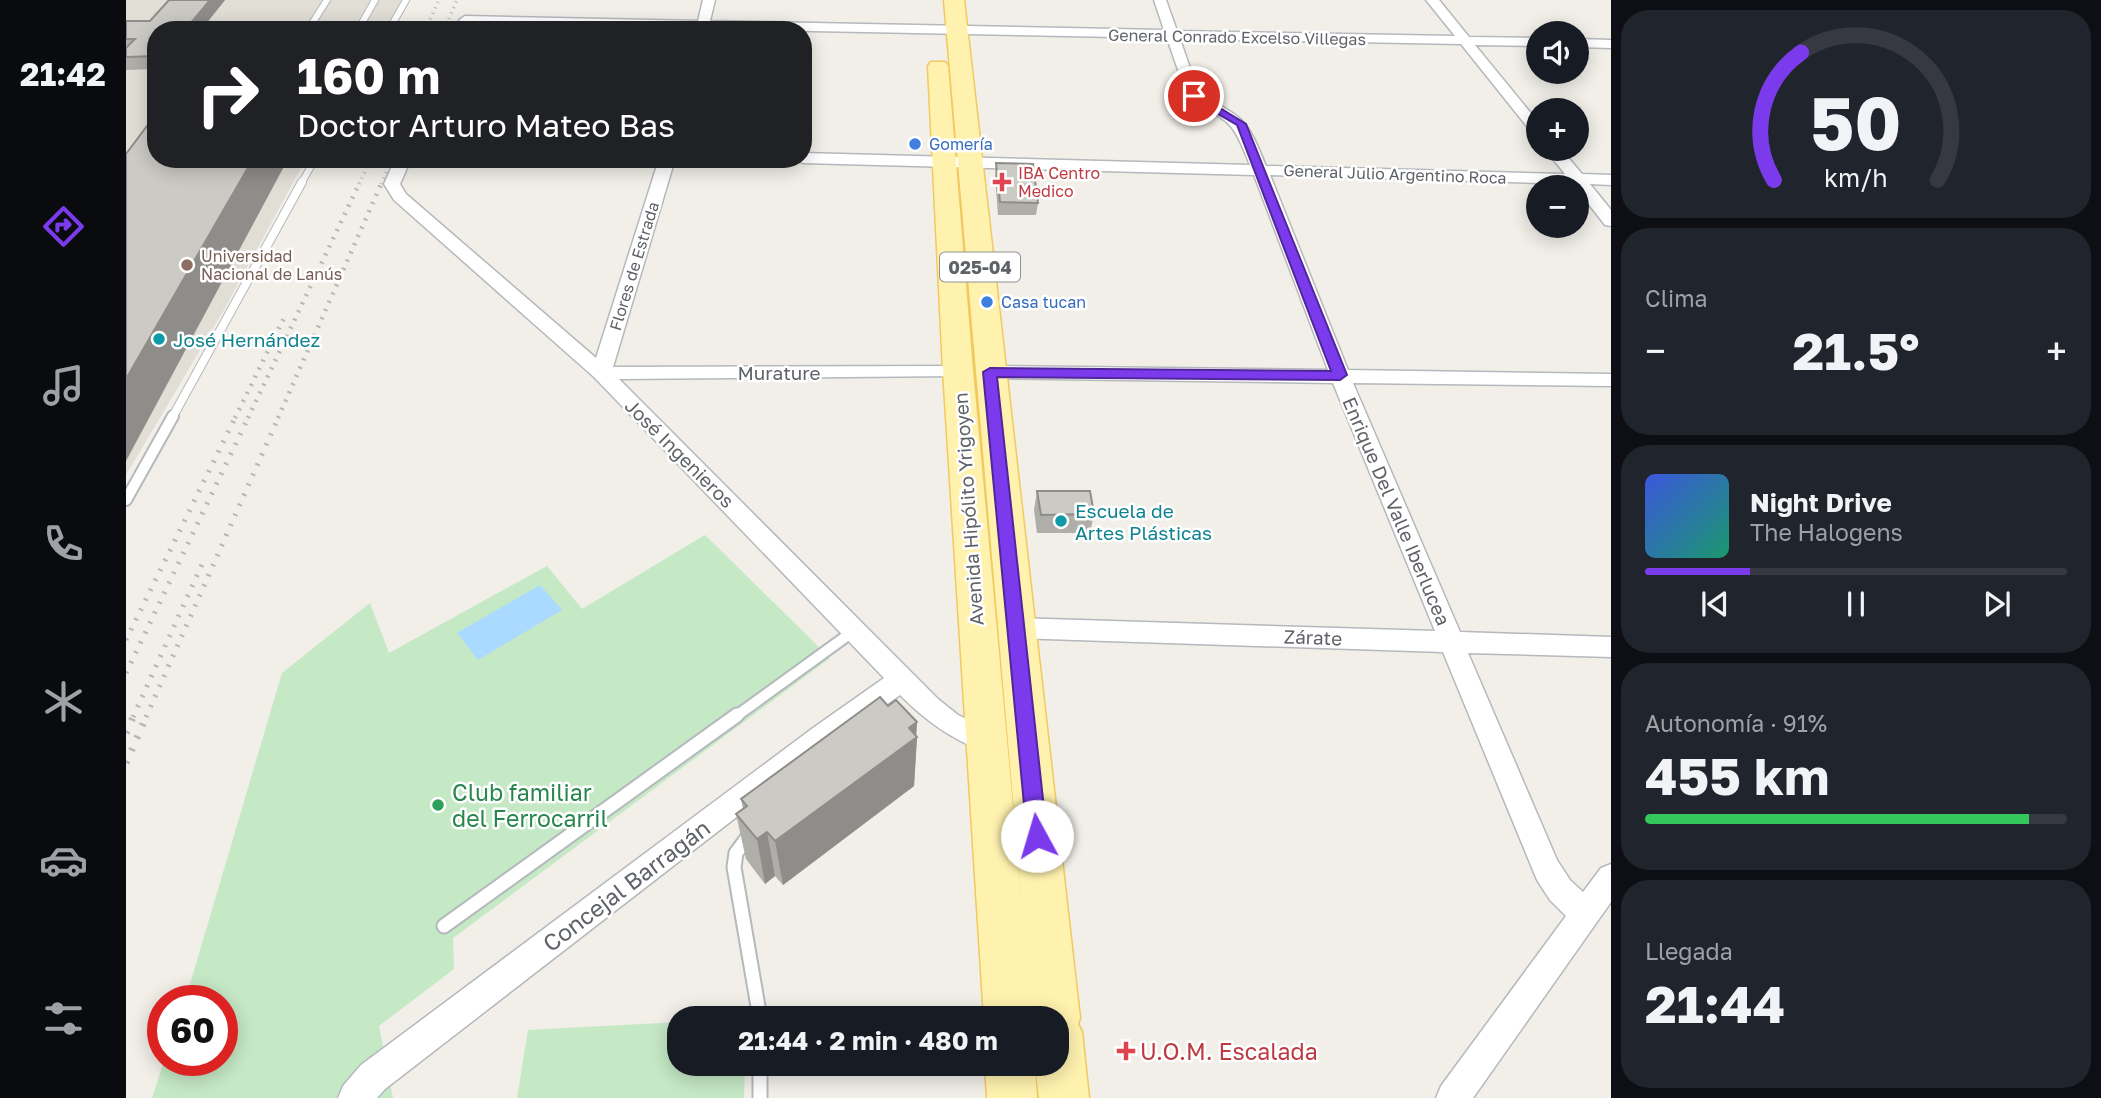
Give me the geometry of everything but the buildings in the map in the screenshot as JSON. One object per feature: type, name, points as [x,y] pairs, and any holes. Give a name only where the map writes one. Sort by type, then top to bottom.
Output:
[{"type":"main road","name":"Avenida Hipólito Yrigoyen","points":[[954,0],[943,23],[974,371],[985,740],[1007,1006]]},
{"type":"main road","name":"Avenida Hipólito Yrigoyen","points":[[974,371],[1015,628],[1055,1006]]},
{"type":"main road","points":[[1011,1076],[1012,1098]]},
{"type":"main road","points":[[1062,1076],[1064,1098]]},
{"type":"street","points":[[704,21],[709,0]]},
{"type":"street","name":"Enrique Del Valle Iberlucea","points":[[1160,0],[1194,96],[1241,124],[1340,375],[1547,870],[1560,890],[1586,914]]},
{"type":"street","points":[[1432,0],[1526,116]]},
{"type":"street","name":"General Conrado Excelso Villegas","points":[[465,20],[499,21]]},
{"type":"street","name":"General Conrado Excelso Villegas","points":[[812,25],[943,23],[1172,36],[1526,42]]},
{"type":"street","points":[[1589,43],[1611,44]]},
{"type":"street","name":"General Julio Argentino Roca","points":[[812,158],[1526,178]]},
{"type":"street","points":[[1562,161],[1573,175]]},
{"type":"street","name":"José Ingenieros","points":[[399,168],[392,184],[394,190],[601,373],[904,678],[929,707],[949,723],[985,740]]},
{"type":"street","name":"Flores de Estrada","points":[[601,373],[664,168]]},
{"type":"street","name":"General Julio Argentino Roca","points":[[1589,180],[1611,180]]},
{"type":"street","points":[[1589,194],[1611,221]]},
{"type":"street","name":"Murature","points":[[601,373],[974,371],[1611,380]]},
{"type":"street","name":"Zárate","points":[[1015,628],[1611,647]]},
{"type":"street","name":"Concejal Barragán","points":[[355,1098],[373,1077],[826,740],[904,678]]},
{"type":"street","points":[[1453,1098],[1611,877]]},
{"type":"lane","points":[[314,21],[327,0]]},
{"type":"lane","points":[[363,21],[375,0]]},
{"type":"lane","points":[[394,21],[406,0]]},
{"type":"lane","points":[[126,500],[310,168]]},
{"type":"lane","points":[[444,926],[855,630]]},
{"type":"lane","points":[[759,1006],[734,867],[736,853],[744,839],[764,823]]},
{"type":"lane","points":[[760,1076],[760,1098]]},
{"type":"shaded area","name":"Universidad Nacional de Lanús","points":[[126,0],[403,0],[392,21],[147,21],[147,168],[301,168],[225,308],[126,475]]},
{"type":"green space","name":"Club familiar del Ferrocarril","points":[[705,535],[830,658],[453,938],[454,969],[379,1026],[393,1098],[152,1098],[159,1076],[238,1076],[238,985],[190,985],[282,673],[370,603],[389,653],[547,566],[582,609]]},
{"type":"green space","points":[[667,1023],[667,1076],[745,1076],[744,1098],[517,1098],[528,1030]]},
{"type":"water","points":[[540,585],[562,610],[478,660],[457,633]]},
{"type":"railway","points":[[429,21],[439,0]]},
{"type":"railway","points":[[448,21],[457,0]]},
{"type":"railway","points":[[359,184],[367,168]]},
{"type":"railway","points":[[381,184],[388,168]]},
{"type":"railway","points":[[248,418],[360,182]]},
{"type":"railway","points":[[278,418],[382,182]]},
{"type":"railway","points":[[235,418],[285,316]]},
{"type":"railway","points":[[126,640],[236,416]]},
{"type":"railway","points":[[126,673],[249,416]]},
{"type":"railway","points":[[146,717],[279,416]]},
{"type":"railway","points":[[133,717],[204,560]]},
{"type":"railway","points":[[126,733],[134,715]]},
{"type":"railway","points":[[126,763],[147,715]]},
{"type":"place","name":"Gomería","points":[[915,144]]},
{"type":"place","name":"IBA Centro Medico","points":[[1002,182]]},
{"type":"place","name":"Universidad Nacional de Lanús","points":[[187,265]]},
{"type":"place","name":"Casa tucan","points":[[987,302]]},
{"type":"place","name":"José Hernández","points":[[159,339]]},
{"type":"place","name":"Escuela de Artes Plásticas","points":[[1061,521]]},
{"type":"place","name":"Club familiar del Ferrocarril","points":[[438,805]]},
{"type":"place","name":"U.O.M. Escalada","points":[[1126,1051]]},
{"type":"route","points":[[1037,836],[990,372],[1340,375],[1241,124],[1194,96]]}]
